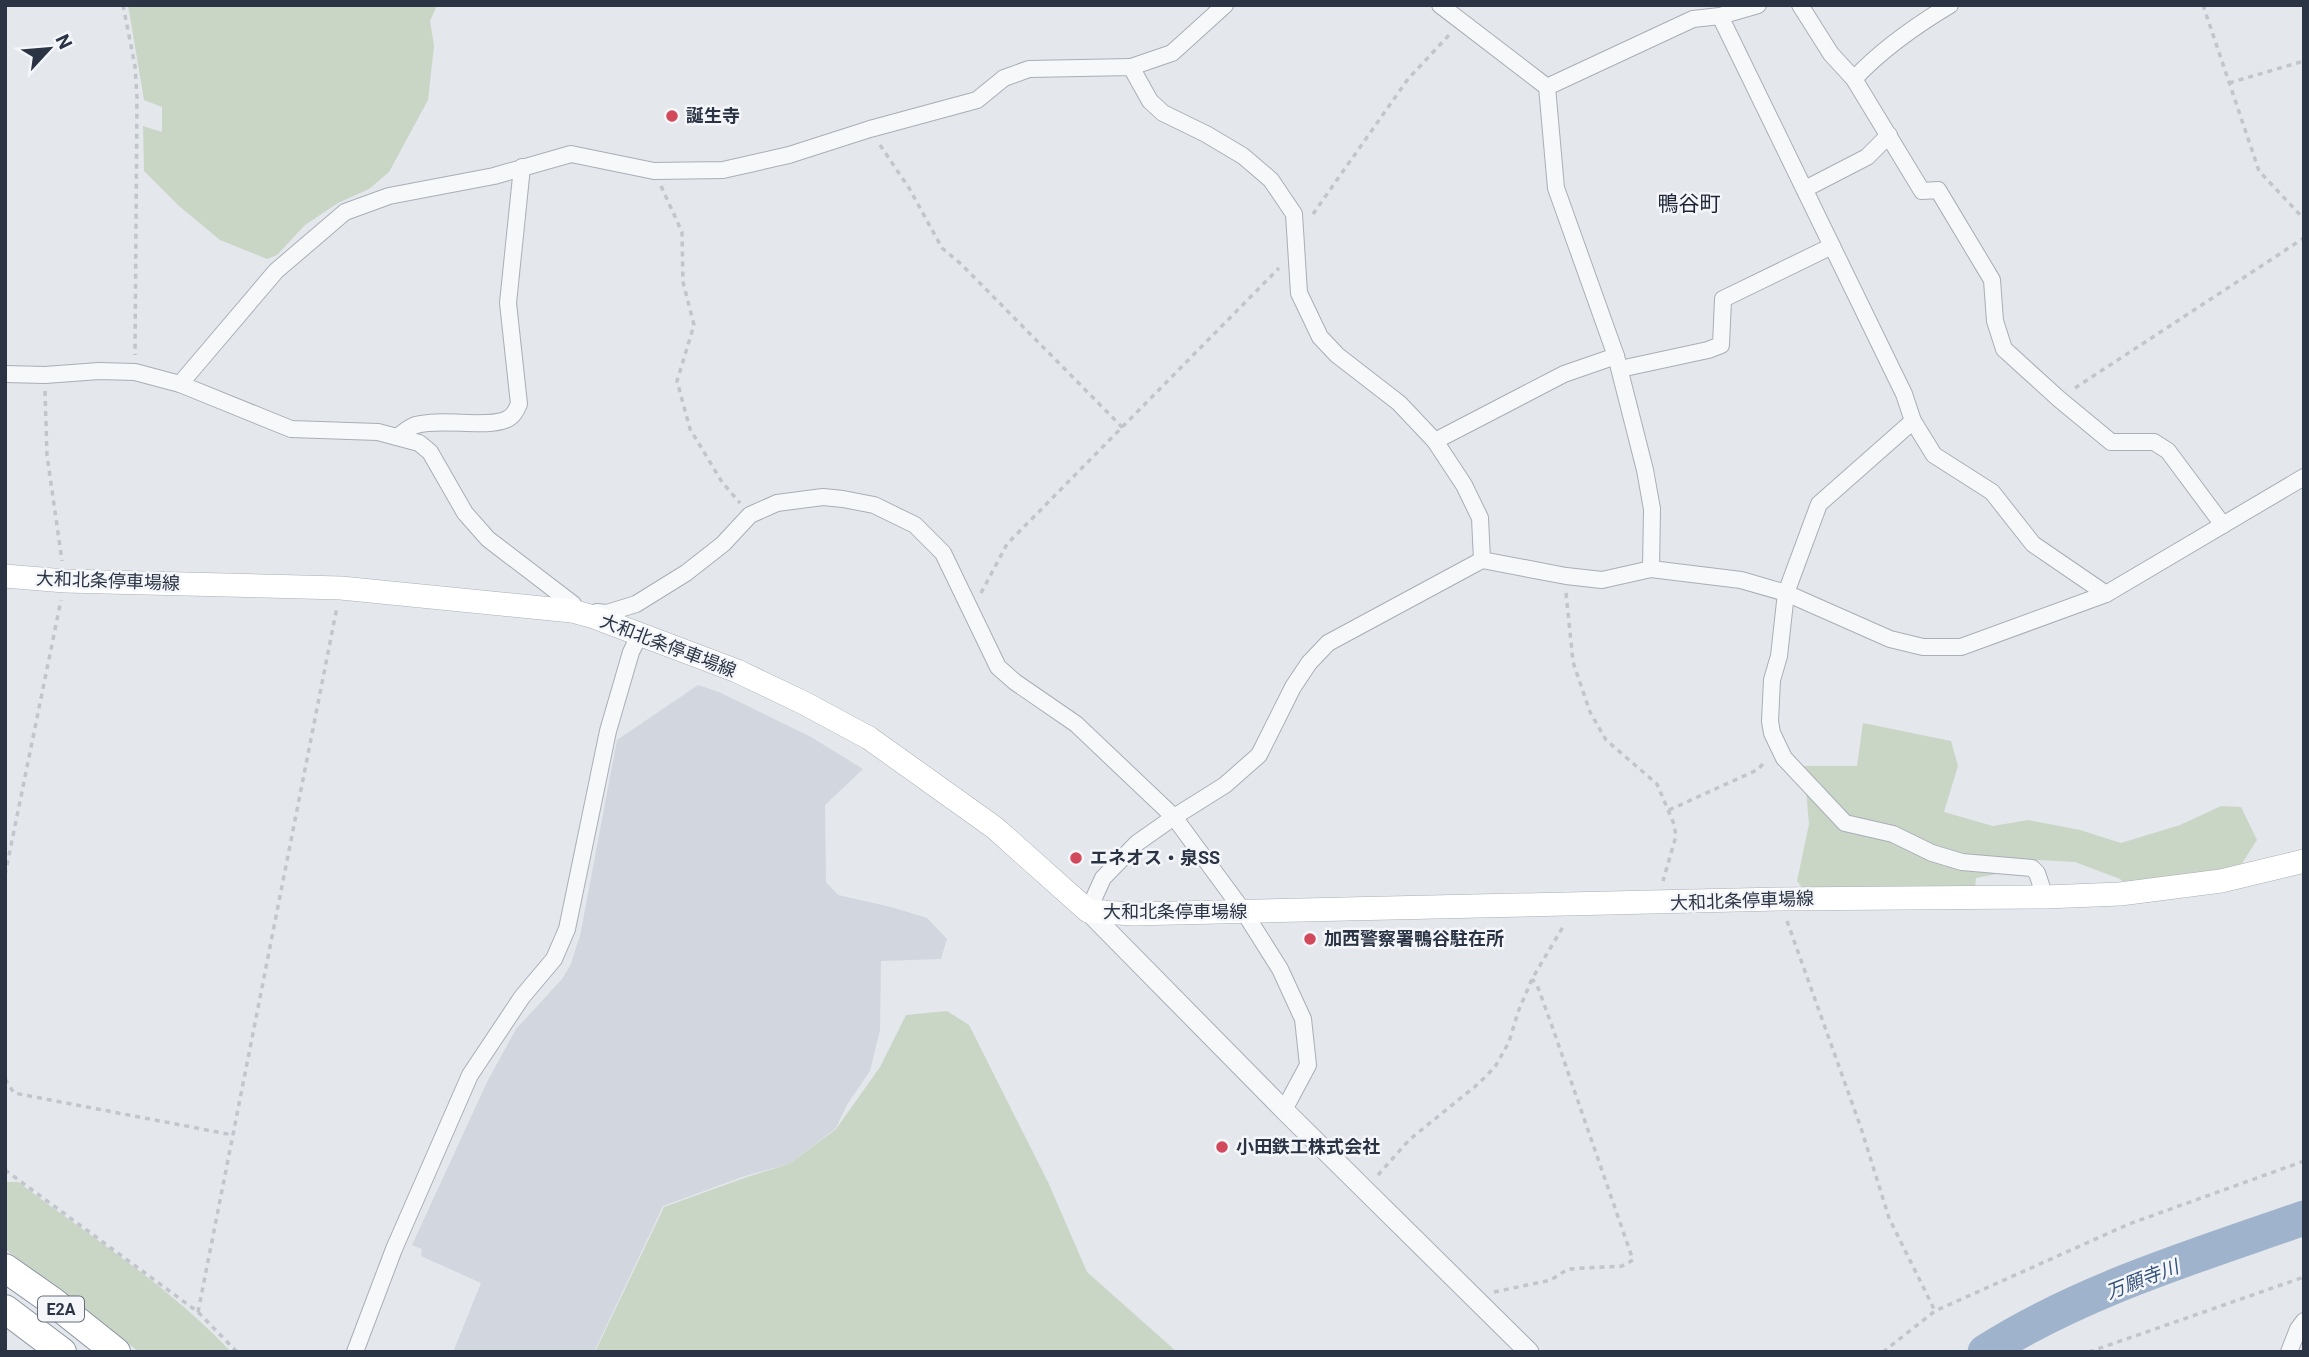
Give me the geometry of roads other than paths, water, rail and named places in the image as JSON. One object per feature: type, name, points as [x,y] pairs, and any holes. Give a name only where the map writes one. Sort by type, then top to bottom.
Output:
[{"type":"highway","name":"E2A","points":[[5,1268],[116,1352]]},
{"type":"highway","name":"E2A","points":[[5,1309],[62,1352]]},
{"type":"main road","name":"大和北条停車場線","points":[[5,576],[65,581],[341,588],[583,614],[737,671],[869,738],[995,828],[1088,911],[1133,914],[1572,903],[2120,894],[2221,881],[2304,861]]},
{"type":"street","points":[[180,384],[276,271],[345,212],[389,196],[494,176],[571,154],[654,171],[723,170],[789,155],[870,129],[977,100],[1004,79],[1029,69],[1131,67],[1172,53],[1225,5]]},
{"type":"street","points":[[1440,5],[1547,87],[1556,188],[1618,362],[1645,470],[1652,509],[1651,569]]},
{"type":"street","points":[[1547,87],[1693,19],[1720,16],[1758,5]]},
{"type":"street","points":[[1800,5],[1831,54],[1854,79],[1922,191],[1938,190],[1992,280],[1995,321],[2004,349],[2110,442],[2154,442],[2168,451],[2222,525]]},
{"type":"street","points":[[1854,79],[1868,64],[1920,22],[1950,5]]},
{"type":"street","points":[[1720,16],[1904,394],[1913,421],[1934,455],[1992,492],[2033,544],[2106,594]]},
{"type":"street","points":[[1131,67],[1150,101],[1163,113],[1243,156],[1271,180],[1294,214],[1299,293],[1320,337],[1337,355],[1399,403],[1435,441],[1464,485],[1480,518],[1482,560]]},
{"type":"street","points":[[1805,189],[1867,157],[1889,135]]},
{"type":"street","points":[[397,437],[414,425],[498,422],[509,419],[516,412],[519,404],[508,303],[522,167]]},
{"type":"street","points":[[1435,441],[1564,374],[1618,362],[1709,350],[1721,345],[1723,299],[1832,246]]},
{"type":"street","points":[[5,374],[135,372],[180,384],[291,429],[378,432],[419,443],[430,452],[464,513],[488,539],[583,614],[607,613],[636,604],[686,573],[723,544],[750,515],[777,503],[805,498],[843,499],[874,505],[915,525],[943,553],[994,660],[1006,675],[1076,724],[1174,817],[1244,912],[1280,969],[1303,1019],[1308,1066],[1284,1110]]},
{"type":"street","points":[[1913,421],[1819,504],[1786,593],[1770,707],[1772,733],[1784,758],[1845,823],[1893,834],[1950,859],[1975,864],[2032,867],[2037,873],[2045,897]]},
{"type":"street","points":[[1529,1352],[1284,1110],[1088,911],[1103,878],[1137,844],[1225,785],[1259,755],[1293,687],[1309,663],[1328,643],[1482,560],[1602,580],[1651,569],[1741,580],[1786,593],[1890,639],[1923,647],[1961,648],[2106,594],[2304,477]]},
{"type":"street","points":[[355,1352],[394,1249],[470,1075],[522,997],[554,959],[567,929],[608,731],[631,652],[640,634]]},
{"type":"street","points":[[2289,1352],[2304,1321]]},
{"type":"waterway","name":"万願寺川","points":[[1985,1352],[2022,1330],[2100,1292],[2304,1218]]},
{"type":"place","name":"誕生寺","points":[[672,116]]},
{"type":"place","name":"エネオス・泉SS","points":[[1076,858]]},
{"type":"place","name":"加西警察署鴨谷駐在所","points":[[1310,939]]},
{"type":"place","name":"小田鉄工株式会社","points":[[1222,1147]]},
{"type":"district","name":"鴨谷町","points":[[1689,204]]}]
